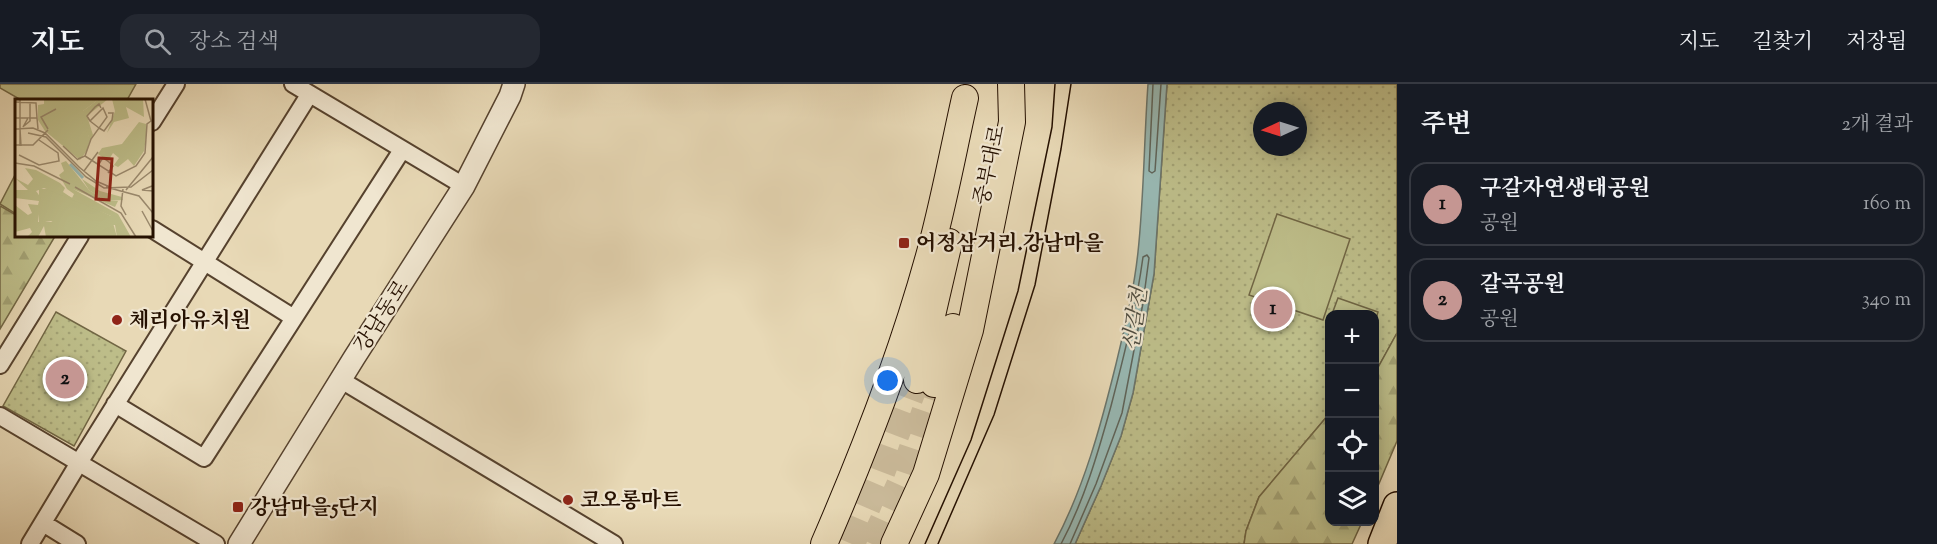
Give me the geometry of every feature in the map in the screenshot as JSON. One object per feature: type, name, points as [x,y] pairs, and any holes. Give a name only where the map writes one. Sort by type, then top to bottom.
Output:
[{"type":"highway","points":[[1382,544],[1397,506]]},
{"type":"main road","name":"중부대로","points":[[965,91],[948,249],[926,382],[959,307],[1001,108],[1004,84]]},
{"type":"main road","points":[[894,544],[926,474],[970,330],[1012,122],[1011,84]]},
{"type":"main road","points":[[824,544],[856,471],[898,356],[932,245],[965,91]]},
{"type":"street","points":[[153,120],[176,84]]},
{"type":"street","points":[[292,84],[464,186]]},
{"type":"street","name":"강남동로","points":[[239,544],[464,186],[514,84]]},
{"type":"street","points":[[30,544],[309,95]]},
{"type":"street","points":[[115,404],[204,458],[402,150]]},
{"type":"street","points":[[153,230],[294,318]]},
{"type":"street","points":[[0,365],[79,237]]},
{"type":"street","points":[[341,380],[614,544]]},
{"type":"street","points":[[0,416],[216,544]]},
{"type":"street","points":[[43,523],[77,544]]},
{"type":"green space","points":[[0,84],[136,84],[128,99],[19,99],[0,88]]},
{"type":"green space","points":[[1167,84],[1397,84],[1397,333],[1379,366],[1379,310],[1325,310],[1325,419],[1259,497],[1246,531],[1244,544],[1075,544],[1121,436],[1133,393],[1154,274]]},
{"type":"green space","points":[[15,175],[15,213],[0,204]]},
{"type":"green space","points":[[0,206],[15,214],[15,237],[54,238],[0,329]]},
{"type":"green space","points":[[1277,214],[1350,239],[1323,320],[1249,295]]},
{"type":"green space","points":[[1338,298],[1372,310],[1334,310]]},
{"type":"green space","points":[[56,312],[126,351],[74,446],[3,406]]},
{"type":"green space","points":[[1397,333],[1397,441],[1379,484],[1379,418],[1379,366]]},
{"type":"green space","points":[[1325,419],[1325,526],[1360,526],[1352,544],[1244,544],[1246,531],[1259,497]]},
{"type":"water","name":"신갈천","points":[[1148,84],[1167,84],[1154,274],[1133,393],[1121,436],[1075,544],[1054,544],[1065,523],[1091,456],[1129,308],[1140,231]]},
{"type":"tunnel","points":[[852,544],[917,380]]},
{"type":"tunnel","points":[[872,544],[900,483],[934,384]]},
{"type":"tram line","points":[[925,544],[971,440],[1018,291],[1052,127],[1055,84]]},
{"type":"tram line","points":[[938,544],[994,415],[1035,285],[1071,84]]},
{"type":"place","name":"어정삼거리.강남마을","points":[[904,243]]},
{"type":"place","name":"구갈자연생태공원","points":[[1273,309]]},
{"type":"place","name":"체리아유치원","points":[[117,320]]},
{"type":"place","name":"갈곡공원","points":[[65,379]]},
{"type":"place","name":"코오롱마트","points":[[568,500]]},
{"type":"place","name":"강남마을5단지","points":[[238,507]]}]
